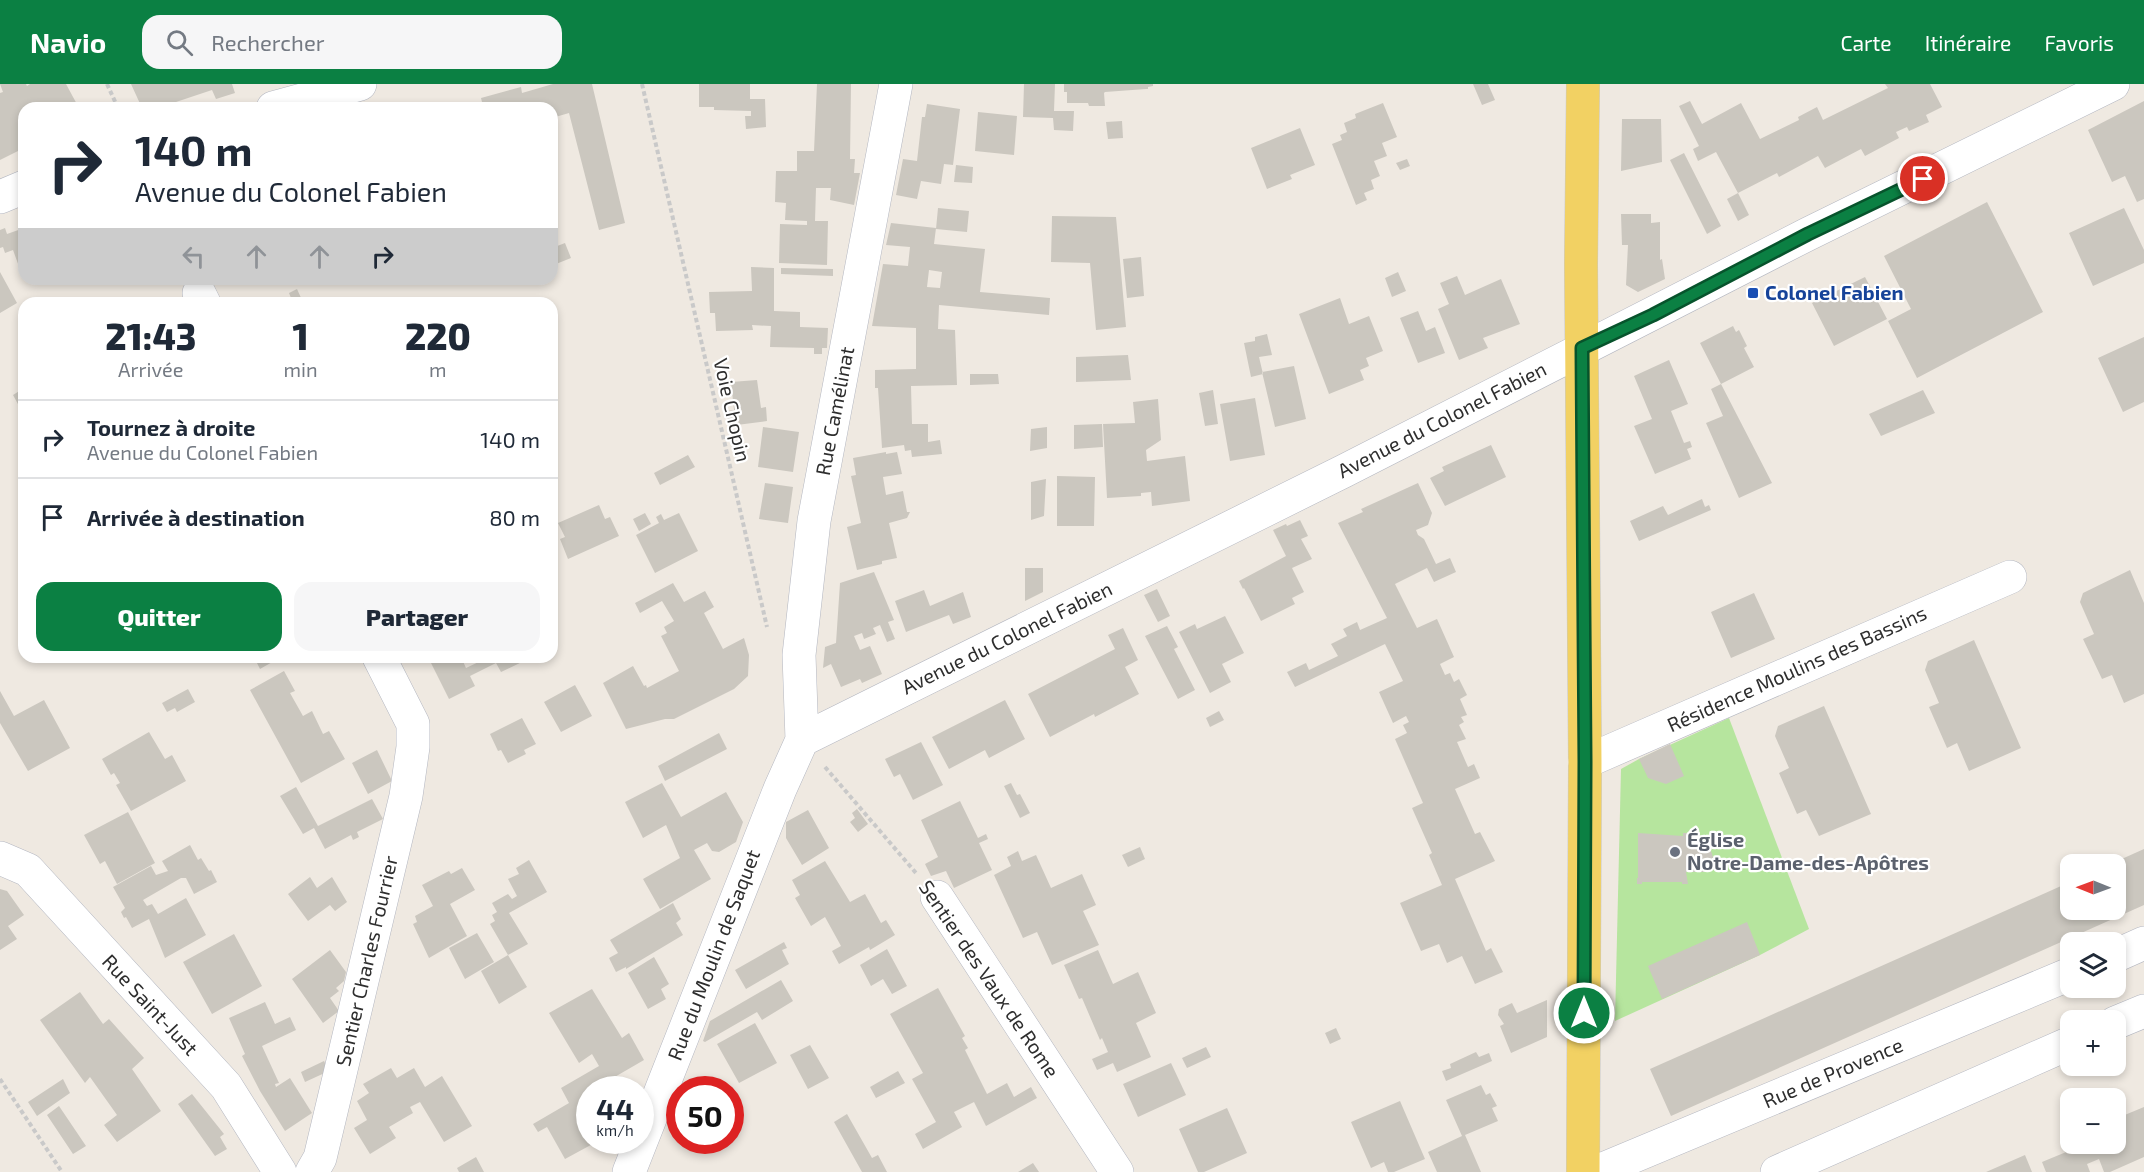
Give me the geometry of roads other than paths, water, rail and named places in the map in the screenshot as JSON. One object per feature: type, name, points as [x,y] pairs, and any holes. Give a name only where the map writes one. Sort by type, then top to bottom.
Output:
[{"type":"main road","points":[[1583,84],[1585,762],[1583,1172]]},
{"type":"street","points":[[295,102],[360,84]]},
{"type":"street","name":"Avenue du Colonel Fabien","points":[[802,740],[1333,477],[1808,234],[2113,84]]},
{"type":"street","name":"Rue Camélinat","points":[[802,740],[799,655],[814,521],[902,87]]},
{"type":"street","points":[[0,196],[18,189]]},
{"type":"street","name":"Résidence Moulins des Bassins","points":[[1585,762],[2010,577]]},
{"type":"street","name":"Sentier Charles Fourrier","points":[[312,1172],[320,1158],[398,831],[413,747],[412,724],[382,663]]},
{"type":"street","name":"Rue du Moulin de Saquet","points":[[629,1172],[780,789],[802,740]]},
{"type":"street","name":"Rue Saint-Just","points":[[0,858],[28,870],[226,1086],[280,1172]]},
{"type":"street","name":"Sentier des Vaux de Rome","points":[[937,897],[1117,1172]]},
{"type":"street","points":[[2126,951],[2144,944]]},
{"type":"street","name":"Rue de Provence","points":[[1596,1172],[2060,978]]},
{"type":"street","points":[[2126,1018],[2144,1011]]},
{"type":"street","points":[[1778,1172],[2060,1047]]},
{"type":"place","name":"Colonel Fabien","points":[[1753,293]]},
{"type":"place","name":"Église Notre-Dame-des-Apôtres","points":[[1675,852]]}]
